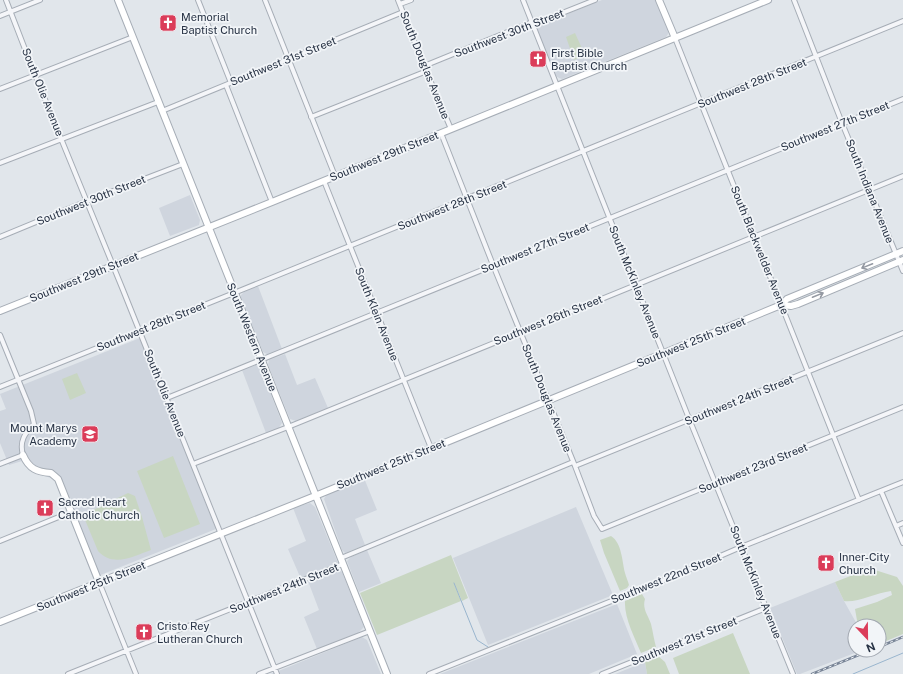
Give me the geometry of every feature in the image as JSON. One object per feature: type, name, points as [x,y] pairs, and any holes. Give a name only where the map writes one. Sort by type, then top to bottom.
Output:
[{"type":"main road","name":"South Western Avenue","points":[[118,0],[387,674]]},
{"type":"main road","name":"South Blackwelder Avenue","points":[[659,0],[675,38]]},
{"type":"main road","name":"Southwest 29th Street","points":[[0,311],[768,0]]},
{"type":"main road","name":"Southwest 25th Street","points":[[0,622],[316,496],[781,305],[787,299],[903,251]]},
{"type":"main road","name":"Southwest 25th Street","points":[[781,305],[791,306],[798,304],[901,261]]},
{"type":"main road","points":[[23,455],[31,467],[39,472],[51,473],[58,479],[99,582]]},
{"type":"street","name":"South Olie Avenue","points":[[6,0],[35,75],[222,533],[277,674]]},
{"type":"street","points":[[0,16],[40,0]]},
{"type":"street","points":[[198,0],[231,82]]},
{"type":"street","points":[[266,0],[335,176]]},
{"type":"street","points":[[399,2],[411,0]]},
{"type":"street","name":"South McKinley Avenue","points":[[523,0],[690,421],[793,674]]},
{"type":"street","name":"Southwest 30th Street","points":[[424,66],[532,22],[537,23],[595,0]]},
{"type":"street","name":"South Indiana Avenue","points":[[794,0],[842,123],[896,254],[901,261],[903,271]]},
{"type":"street","name":"South Douglas Avenue","points":[[399,2],[451,129]]},
{"type":"street","name":"Southwest 31st Street","points":[[162,111],[403,12]]},
{"type":"street","name":"Southwest 28th Street","points":[[0,387],[903,21]]},
{"type":"street","points":[[0,89],[133,37]]},
{"type":"street","name":"South Blackwelder Avenue","points":[[675,38],[859,500]]},
{"type":"street","points":[[311,117],[427,71]]},
{"type":"street","points":[[226,85],[272,202]]},
{"type":"street","name":"Southwest 27th Street","points":[[167,398],[727,169],[903,99]]},
{"type":"street","points":[[0,163],[158,102]]},
{"type":"street","name":"South Douglas Avenue","points":[[441,133],[594,516],[602,529]]},
{"type":"street","name":"Southwest 30th Street","points":[[0,237],[87,201],[183,164]]},
{"type":"street","name":"Southwest 26th Street","points":[[193,464],[288,427],[520,331],[903,176]]},
{"type":"street","name":"South Klein Avenue","points":[[324,180],[431,448]]},
{"type":"street","name":"Southwest 24th Street","points":[[575,466],[690,421],[903,333]]},
{"type":"street","points":[[0,335],[31,411],[34,424],[25,433],[21,441],[23,455],[0,464]]},
{"type":"street","name":"Southwest 23rd Street","points":[[602,529],[903,407]]},
{"type":"street","name":"Southwest 24th Street","points":[[68,674],[249,602],[573,462]]},
{"type":"street","name":"Southwest 22nd Street","points":[[429,674],[903,482]]},
{"type":"street","points":[[882,491],[903,542]]},
{"type":"street","points":[[0,541],[71,512]]},
{"type":"street","points":[[896,526],[903,523]]},
{"type":"street","points":[[99,582],[136,674]]},
{"type":"street","name":"Southwest 21st Street","points":[[602,674],[766,608]]},
{"type":"street","points":[[259,674],[370,631]]},
{"type":"shaded area","points":[[602,0],[656,0],[669,30],[668,34],[666,37],[562,79],[559,78],[556,76],[537,29],[539,25]]},
{"type":"shaded area","points":[[190,195],[200,220],[199,225],[170,236],[159,208]]},
{"type":"shaded area","points":[[258,286],[282,349],[269,355],[263,352],[241,298],[241,295],[244,292]]},
{"type":"shaded area","points":[[140,338],[216,529],[93,578],[54,479],[35,473],[22,461],[9,465],[0,443],[0,411],[6,409],[0,394]]},
{"type":"shaded area","points":[[285,354],[297,385],[315,378],[328,408],[296,421],[290,419],[268,365],[269,360]]},
{"type":"shaded area","points":[[256,365],[261,369],[282,423],[278,429],[266,433],[242,370]]},
{"type":"shaded area","points":[[364,478],[377,510],[355,519],[365,545],[345,553],[342,550],[324,499],[327,494]]},
{"type":"shaded area","points":[[310,503],[315,507],[338,563],[301,579],[288,549],[306,541],[293,508]]},
{"type":"shaded area","points":[[576,507],[613,595],[488,645],[453,558]]},
{"type":"shaded area","points":[[367,550],[381,583],[359,592],[347,561],[351,557]]},
{"type":"shaded area","points":[[337,569],[342,572],[364,627],[358,633],[317,649],[304,617],[319,610],[308,581]]},
{"type":"shaded area","points":[[835,582],[854,618],[847,618],[847,656],[797,674],[770,608]]},
{"type":"shaded area","points":[[617,604],[637,654],[589,674],[440,674]]},
{"type":"shaded area","points":[[362,637],[367,640],[381,674],[271,674]]},
{"type":"shaded area","points":[[645,662],[647,674],[615,674]]},
{"type":"green space","points":[[575,33],[585,55],[574,60],[566,37]]},
{"type":"green space","points":[[77,373],[86,393],[70,400],[62,379]]},
{"type":"green space","points":[[173,456],[200,524],[164,538],[137,471]]},
{"type":"green space","points":[[128,493],[135,496],[151,550],[124,559],[110,559],[98,551],[83,515]]},
{"type":"green space","points":[[611,536],[615,539],[619,548],[629,585],[627,588],[620,591],[600,540]]},
{"type":"green space","points":[[451,555],[468,598],[462,601],[454,583],[461,601],[377,635],[360,593]]},
{"type":"green space","points":[[866,570],[875,570],[897,577],[903,586],[903,634],[887,641],[887,618],[857,618],[855,609],[877,602],[892,595],[891,591],[855,601],[844,601],[835,582]]},
{"type":"green space","points":[[642,594],[645,599],[645,609],[651,624],[656,647],[641,653],[628,621],[625,601]]},
{"type":"green space","points":[[733,633],[750,674],[679,674],[673,658]]},
{"type":"green space","points":[[658,656],[665,662],[670,674],[647,674],[645,662]]},
{"type":"waterway","points":[[454,583],[477,640],[488,647]]},
{"type":"waterway","points":[[853,674],[903,653]]},
{"type":"railway","points":[[887,644],[903,637]]},
{"type":"railway","points":[[812,674],[851,658]]},
{"type":"place","name":"Memorial Baptist Church","points":[[168,23]]},
{"type":"place","name":"First Bible Baptist Church","points":[[538,59]]},
{"type":"place","name":"Mount Marys Academy","points":[[90,434]]},
{"type":"place","name":"Sacred Heart Catholic Church","points":[[45,508]]},
{"type":"place","name":"Inner-City Church","points":[[826,563]]},
{"type":"place","name":"Cristo Rey Lutheran Church","points":[[144,632]]}]
